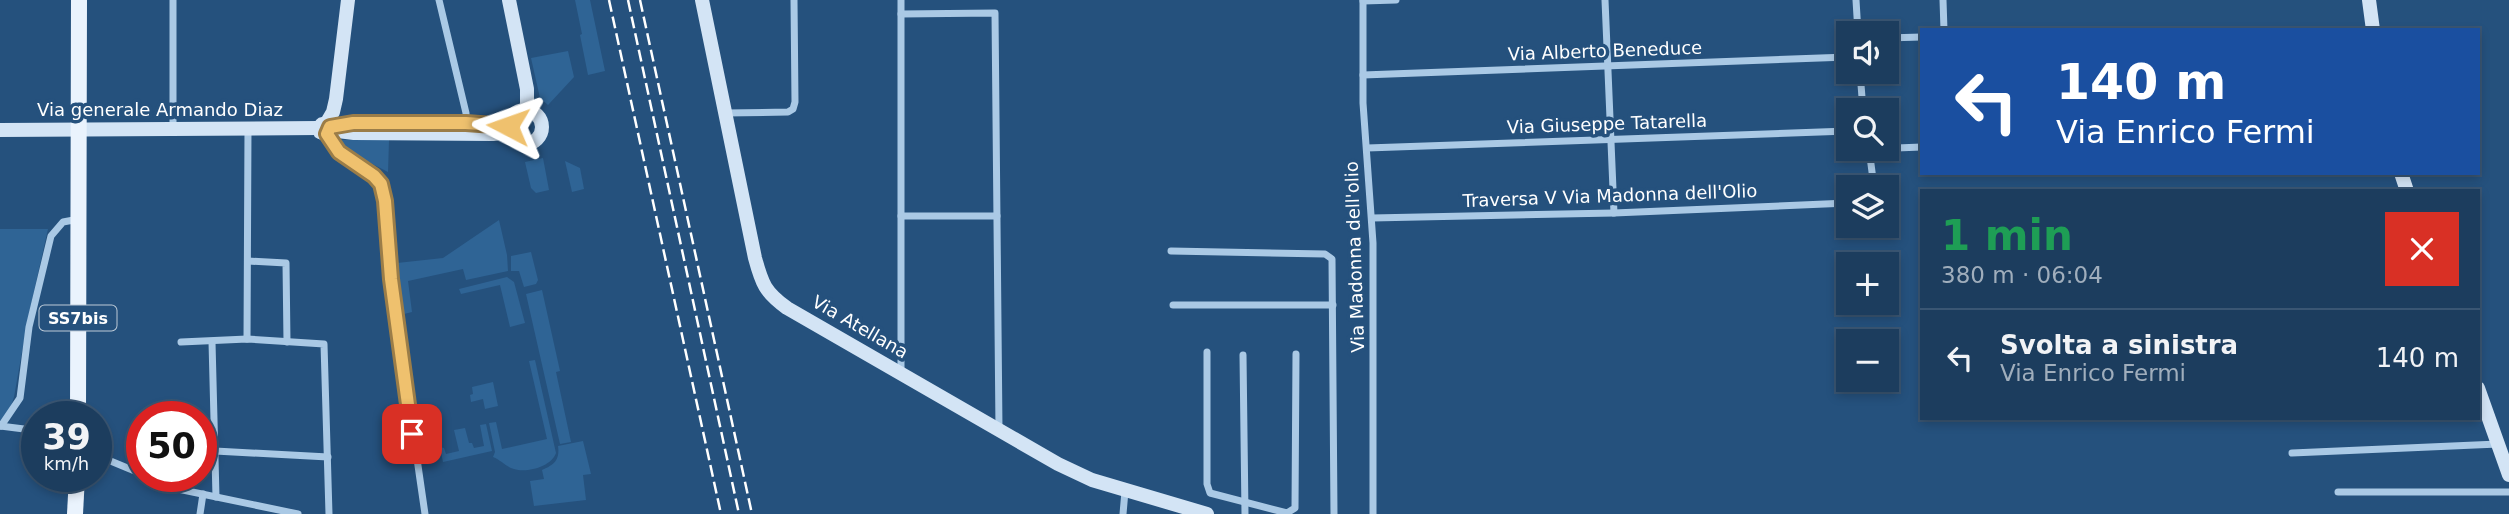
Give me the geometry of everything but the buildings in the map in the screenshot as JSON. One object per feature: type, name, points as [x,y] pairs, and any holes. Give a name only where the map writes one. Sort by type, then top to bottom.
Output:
[{"type":"main road","name":"SS7bis","points":[[78,401],[79,0]]},
{"type":"main road","points":[[326,129],[336,99],[348,0]]},
{"type":"main road","points":[[509,0],[527,89],[527,110]]},
{"type":"main road","name":"Via Atellana","points":[[702,0],[755,258],[761,282],[770,295],[1058,464],[1092,480],[1207,514]]},
{"type":"main road","points":[[2370,0],[2373,28]]},
{"type":"main road","points":[[326,129],[354,133],[493,134],[508,129],[514,114],[527,110],[541,119],[540,136],[532,143],[521,144],[515,141],[508,129]]},
{"type":"main road","points":[[326,129],[353,123],[466,123],[508,129]]},
{"type":"main road","name":"Via generale Armando Diaz","points":[[0,130],[326,129]]},
{"type":"main road","points":[[2480,393],[2509,475]]},
{"type":"main road","points":[[75,514],[76,492]]},
{"type":"street","points":[[173,0],[173,129]]},
{"type":"street","points":[[439,0],[466,113],[466,123]]},
{"type":"street","points":[[725,113],[788,113],[793,109],[794,0]]},
{"type":"street","points":[[901,0],[901,373]]},
{"type":"street","points":[[1363,1],[1396,0]]},
{"type":"street","points":[[1605,0],[1614,213]]},
{"type":"street","points":[[1856,0],[1857,21]]},
{"type":"street","points":[[1943,0],[1944,28]]},
{"type":"street","name":"Via Madonna dell'olio","points":[[1363,1],[1363,75],[1372,218],[1373,514]]},
{"type":"street","points":[[901,14],[995,13],[999,429]]},
{"type":"street","points":[[1899,38],[1920,37]]},
{"type":"street","name":"Via Alberto Beneduce","points":[[1363,75],[1836,57]]},
{"type":"street","points":[[247,339],[248,129]]},
{"type":"street","points":[[326,129],[339,152],[374,176],[381,184],[385,201],[392,292],[425,514]]},
{"type":"street","name":"Via Giuseppe Tatarella","points":[[1367,148],[1836,131]]},
{"type":"street","points":[[1899,148],[1920,147]]},
{"type":"street","name":"Traversa V Via Madonna dell'Olio","points":[[1372,218],[1614,213],[1836,204]]},
{"type":"street","points":[[901,216],[997,216]]},
{"type":"street","points":[[21,430],[1,426],[20,398],[29,327],[51,236],[63,222],[79,219]]},
{"type":"street","points":[[1171,251],[1325,254],[1332,259],[1335,514]]},
{"type":"street","points":[[248,261],[286,263],[288,342]]},
{"type":"street","points":[[1173,304],[1333,304]]},
{"type":"street","points":[[181,342],[247,339],[324,344],[329,514]]},
{"type":"street","points":[[212,342],[214,401]]},
{"type":"street","points":[[1207,352],[1207,484],[1210,493],[1287,513],[1295,508],[1296,354]]},
{"type":"street","points":[[1243,355],[1245,514]]},
{"type":"street","points":[[2292,453],[2499,444]]},
{"type":"street","points":[[217,451],[328,457]]},
{"type":"street","points":[[1123,514],[1125,491]]},
{"type":"street","points":[[192,492],[298,514]]},
{"type":"street","points":[[216,492],[216,497]]},
{"type":"street","points":[[2338,492],[2509,492]]},
{"type":"street","points":[[200,514],[202,494]]},
{"type":"shaded area","points":[[575,0],[590,0],[605,71],[588,75]]},
{"type":"shaded area","points":[[568,51],[574,77],[548,105],[540,98],[531,58]]},
{"type":"shaded area","points":[[341,140],[389,140],[388,172],[347,151]]},
{"type":"shaded area","points":[[543,158],[549,190],[536,193],[531,188],[525,162]]},
{"type":"shaded area","points":[[565,161],[580,168],[584,189],[572,192]]},
{"type":"shaded area","points":[[499,220],[508,271],[466,280],[463,269],[408,281],[412,312],[404,314],[397,263],[443,258]]},
{"type":"shaded area","points":[[0,229],[48,229],[14,397],[7,418],[0,421]]},
{"type":"shaded area","points":[[531,252],[538,280],[536,284],[524,287],[519,271],[511,271],[511,256]]},
{"type":"shaded area","points":[[507,277],[514,282],[525,323],[510,327],[500,285],[461,294],[459,289]]},
{"type":"shaded area","points":[[542,290],[560,371],[556,372],[571,442],[560,444],[526,294]]},
{"type":"shaded area","points":[[535,360],[556,453],[544,465],[519,470],[493,457],[495,452],[489,423],[496,422],[502,449],[547,439],[529,361]]},
{"type":"shaded area","points":[[493,382],[498,406],[485,409],[483,399],[471,402],[472,387]]},
{"type":"shaded area","points":[[486,424],[492,451],[443,462],[440,447],[444,448],[446,454],[459,451],[454,430],[465,428],[469,443],[472,443],[474,448],[484,446],[480,425]]},
{"type":"shaded area","points":[[583,441],[591,474],[583,475],[586,500],[534,506],[530,481],[544,479],[542,470],[555,461],[558,446]]},
{"type":"railway","points":[[609,0],[721,514]]},
{"type":"railway","points":[[628,0],[739,514]]},
{"type":"railway","points":[[640,0],[752,514]]},
{"type":"route","points":[[412,434],[381,184],[374,176],[339,152],[327,134],[330,127],[353,123],[466,123],[508,126]]}]
